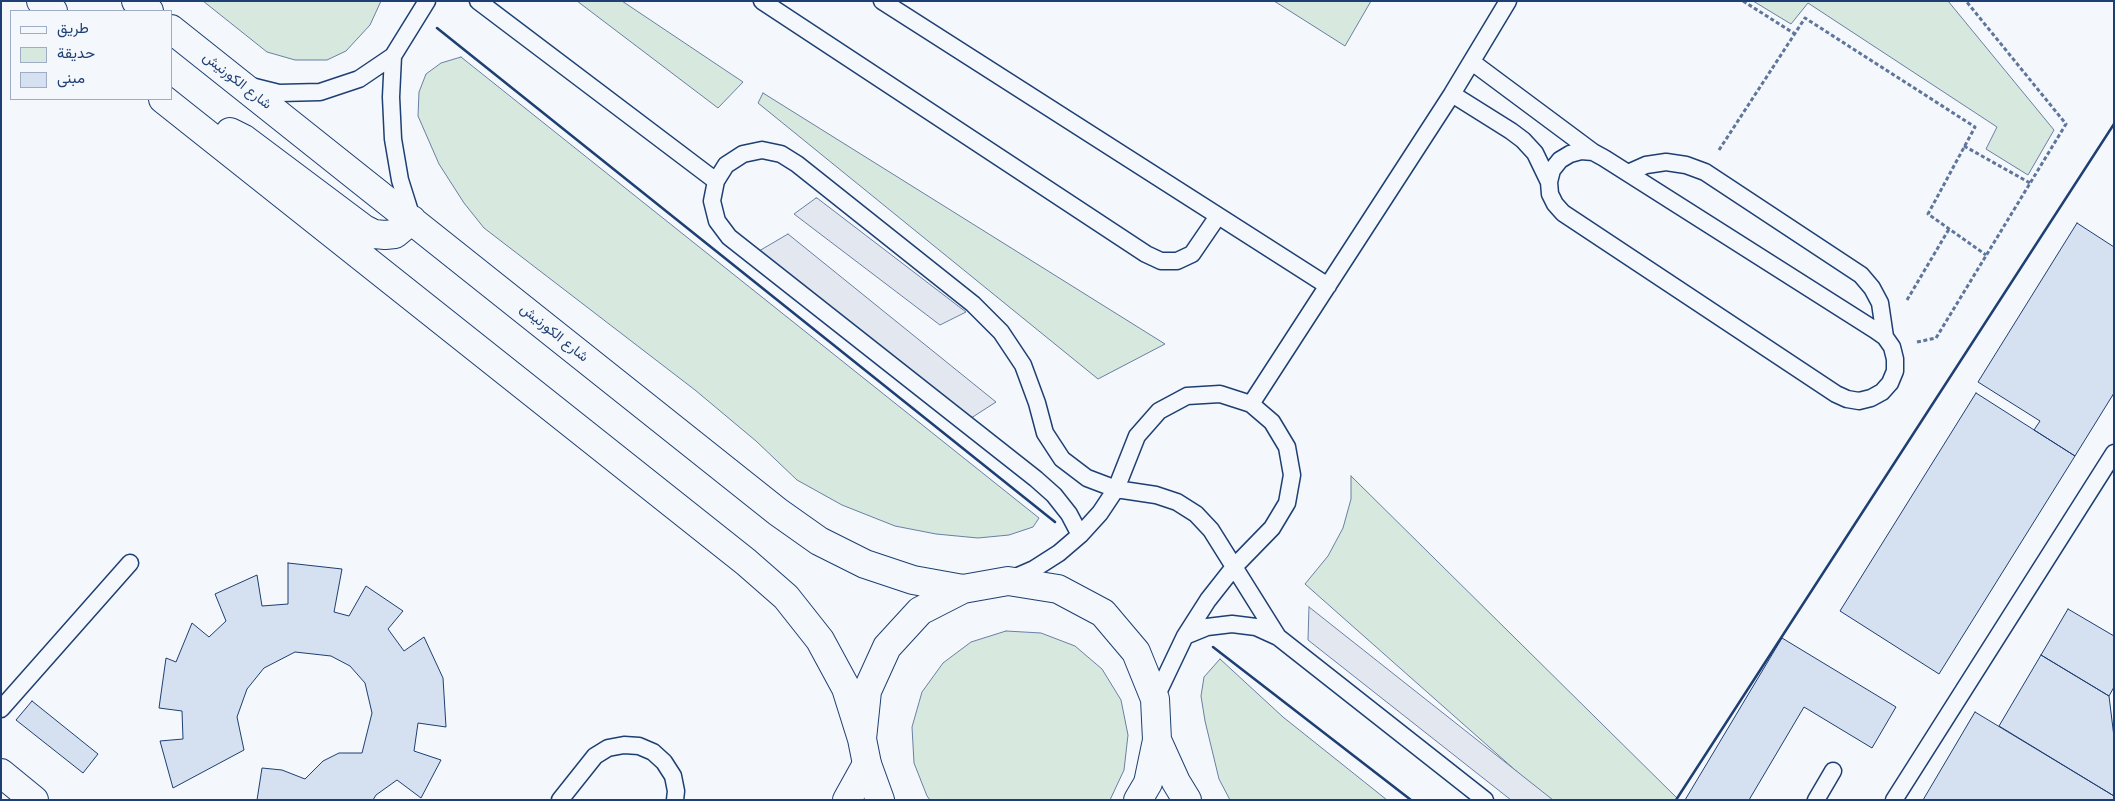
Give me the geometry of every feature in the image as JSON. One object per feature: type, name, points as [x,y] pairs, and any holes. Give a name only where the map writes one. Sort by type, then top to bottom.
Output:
[{"type":"main road","points":[[41,1],[52,10]]},
{"type":"main road","points":[[136,1],[148,10]]},
{"type":"main road","name":"شارع الكورنيش","points":[[172,30],[778,512],[819,541],[865,564],[913,580],[963,589]]},
{"type":"main road","points":[[167,101],[244,139],[364,229],[374,234],[395,234],[412,220]]},
{"type":"main road","points":[[167,101],[738,555],[786,597],[820,640],[846,688],[880,800]]},
{"type":"main road","points":[[847,800],[865,752],[867,691],[887,647],[920,611],[963,589],[1008,581],[1058,589],[1103,613],[1136,652],[1155,699],[1157,740],[1148,783],[1138,800]]},
{"type":"main road","points":[[1157,740],[1176,782],[1187,800]]},
{"type":"main road","points":[[1,773],[34,800]]},
{"type":"lane","points":[[239,82],[279,93],[320,92],[359,79],[393,56],[427,1]]},
{"type":"lane","points":[[478,1],[716,181]]},
{"type":"lane","points":[[762,1],[1146,254],[1161,261],[1177,261],[1192,254],[1218,216]]},
{"type":"lane","points":[[882,1],[1328,286]]},
{"type":"lane","points":[[1251,404],[1452,94],[1508,1]]},
{"type":"lane","points":[[393,56],[391,97],[393,139],[400,180],[412,220]]},
{"type":"lane","points":[[1472,62],[1593,152],[1888,342]]},
{"type":"lane","points":[[1452,94],[1511,130],[1523,140],[1535,153],[1549,182]]},
{"type":"lane","points":[[1080,535],[1069,514],[1054,495],[1036,479],[729,237],[717,221],[712,201],[716,181],[726,165],[743,154],[762,150],[781,154],[797,164],[973,304],[1001,332],[1023,365],[1045,432],[1062,459],[1087,478],[1116,489],[1156,495],[1177,502],[1196,514],[1211,530],[1278,637]]},
{"type":"lane","points":[[1593,152],[1581,151],[1570,154],[1560,160],[1552,170],[1549,182],[1550,194],[1555,204],[1563,213],[1836,394],[1847,399],[1859,401],[1871,398],[1882,392],[1890,383],[1895,371],[1895,359],[1888,342],[1880,303],[1872,288],[1848,264],[1705,172],[1686,165],[1666,162],[1646,165],[1628,173]]},
{"type":"lane","points":[[1008,581],[1034,569],[1058,553],[1080,535],[1100,513],[1116,489],[1137,436],[1158,411],[1187,396],[1220,394],[1251,404],[1272,422],[1287,447],[1292,475],[1286,503],[1272,528],[1234,567],[1208,600],[1186,636],[1155,699]]},
{"type":"lane","points":[[1894,800],[2114,453]]},
{"type":"lane","points":[[1,709],[130,563]]},
{"type":"lane","points":[[1186,636],[1208,627],[1232,624],[1256,627],[1278,637],[1485,800]]},
{"type":"lane","points":[[560,800],[595,756],[608,748],[624,744],[639,746],[653,752],[664,762],[672,776],[676,791],[675,800]]},
{"type":"lane","points":[[1816,800],[1833,771]]},
{"type":"path","points":[[1744,1],[1795,34]]},
{"type":"path","points":[[1888,342],[1936,338],[2066,124],[1966,1]]},
{"type":"path","points":[[1705,172],[1805,18],[1975,127],[1928,214],[1986,255]]},
{"type":"path","points":[[1964,146],[2030,183]]},
{"type":"path","points":[[1888,342],[1949,229]]},
{"type":"green space","points":[[203,1],[381,1],[370,25],[346,51],[327,60],[295,60],[267,52]]},
{"type":"green space","points":[[577,1],[622,1],[743,82],[718,108]]},
{"type":"green space","points":[[1274,1],[1371,1],[1345,46]]},
{"type":"green space","points":[[1753,1],[1948,1],[2054,130],[2028,175],[1986,149],[1997,127],[1808,3],[1791,24]]},
{"type":"green space","points":[[461,57],[1039,518],[1033,527],[1009,535],[978,538],[936,534],[895,526],[842,505],[797,480],[756,441],[695,390],[484,228],[464,203],[439,164],[418,116],[419,92],[426,74],[441,63]]},
{"type":"green space","points":[[763,93],[1165,344],[1098,379],[758,103]]},
{"type":"green space","points":[[1351,476],[1679,800],[1549,800],[1305,584],[1328,556],[1343,528],[1351,499]]},
{"type":"green space","points":[[1006,631],[1041,633],[1075,646],[1102,669],[1121,700],[1128,735],[1124,770],[1110,800],[930,800],[927,796],[914,763],[912,727],[922,692],[943,663],[971,642]]},
{"type":"green space","points":[[1220,659],[1283,717],[1387,800],[1230,800],[1219,779],[1201,696],[1204,677]]},
{"type":"shaded area","points":[[816,198],[966,312],[940,325],[794,214]]},
{"type":"shaded area","points":[[788,234],[996,402],[968,420],[759,251]]},
{"type":"shaded area","points":[[1309,607],[1553,800],[1511,800],[1308,640]]},
{"type":"building","points":[[2077,223],[2114,247],[2114,393],[2075,456],[2034,430],[2040,421],[1978,382]]},
{"type":"building","points":[[1976,393],[2075,456],[1939,674],[1840,611]]},
{"type":"building","points":[[288,563],[342,569],[334,612],[349,616],[366,586],[403,611],[388,629],[404,651],[424,637],[443,678],[446,727],[418,723],[414,751],[441,760],[421,798],[397,780],[376,795],[373,800],[257,800],[262,768],[282,770],[305,779],[323,761],[339,753],[362,753],[372,713],[365,683],[350,666],[331,656],[295,652],[264,668],[247,689],[237,717],[244,750],[173,788],[160,741],[183,739],[182,711],[159,708],[166,658],[176,662],[192,623],[209,637],[226,621],[215,594],[257,575],[262,606],[288,604]]},
{"type":"building","points":[[2068,609],[2114,636],[2114,687],[2109,696],[2041,655]]},
{"type":"building","points":[[1782,638],[1896,707],[1872,748],[1804,707],[1749,800],[1685,800]]},
{"type":"building","points":[[2041,655],[2109,696],[2114,737],[2114,796],[1999,726]]},
{"type":"building","points":[[32,701],[98,754],[83,773],[16,720]]},
{"type":"building","points":[[1975,712],[2114,796],[2114,800],[1923,800]]},
{"type":"wall","points":[[437,28],[1055,522]]},
{"type":"wall","points":[[1676,800],[2114,124]]},
{"type":"wall","points":[[1213,647],[1411,800]]}]
